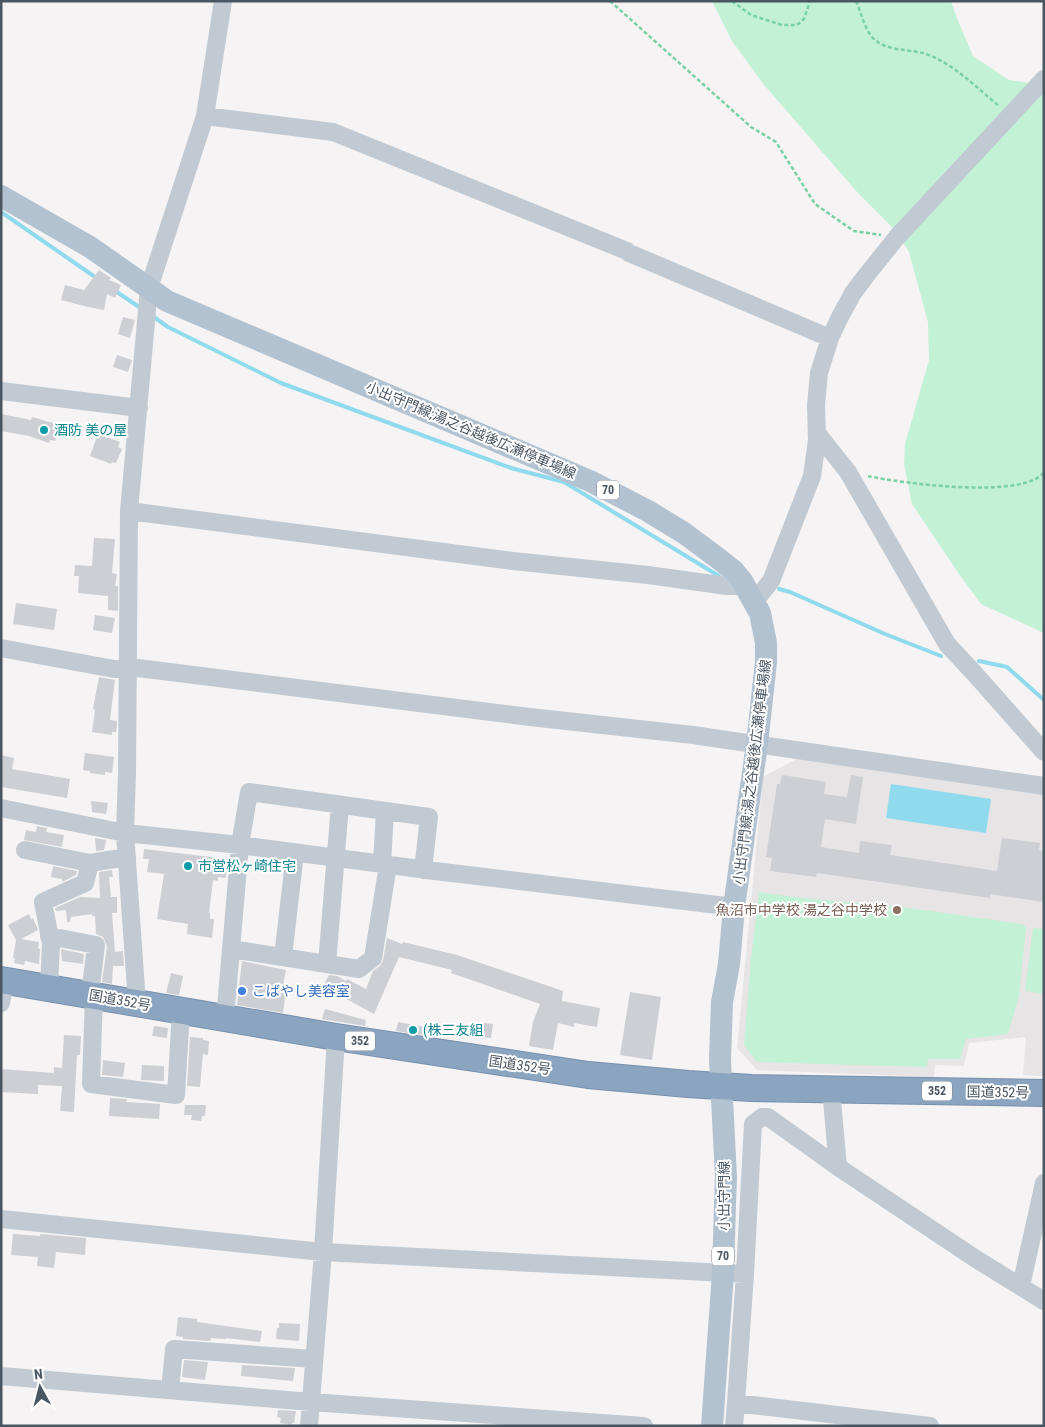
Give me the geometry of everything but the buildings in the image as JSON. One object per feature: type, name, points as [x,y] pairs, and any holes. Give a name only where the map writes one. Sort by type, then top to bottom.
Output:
[{"type":"highway","name":"国道352号","points":[[2,988],[49,988],[336,1037],[588,1075],[722,1086],[1044,1093]]},
{"type":"main road","name":"小出守門線;湯之谷越後広瀬停車場線","points":[[1,196],[90,247],[167,301],[590,481],[648,511],[684,533],[734,571],[754,602],[763,623],[766,662],[757,744],[734,907],[729,964],[722,1002],[720,1032],[722,1086]]},
{"type":"main road","name":"小出守門線","points":[[712,1426],[723,1272],[726,1177],[722,1086]]},
{"type":"street","points":[[137,1003],[125,833],[129,511],[149,288],[205,116],[223,1]]},
{"type":"street","points":[[754,602],[771,582],[812,476],[816,458],[819,373],[830,338],[853,294],[897,237],[1044,79]]},
{"type":"street","points":[[205,116],[333,132],[627,251],[830,338]]},
{"type":"street","points":[[1,391],[139,408]]},
{"type":"street","points":[[817,433],[848,472],[947,644],[1044,752]]},
{"type":"street","points":[[129,511],[727,586],[736,586],[742,581]]},
{"type":"street","points":[[1,648],[114,669],[138,668],[757,744],[1044,786]]},
{"type":"street","points":[[225,1019],[240,845],[249,792],[429,817],[423,870]]},
{"type":"street","points":[[328,964],[340,805]]},
{"type":"street","points":[[1,808],[125,833],[240,845],[423,870],[734,907]]},
{"type":"street","points":[[231,949],[359,969],[374,958],[385,865],[385,811]]},
{"type":"street","points":[[25,850],[90,862],[127,857]]},
{"type":"street","points":[[283,957],[295,853]]},
{"type":"street","points":[[49,988],[51,943],[43,902],[85,883],[90,862]]},
{"type":"street","points":[[49,936],[96,945],[92,995],[91,1084],[176,1094],[181,1011]]},
{"type":"street","points":[[309,1426],[336,1037]]},
{"type":"street","points":[[831,1089],[838,1167]]},
{"type":"street","points":[[734,1426],[750,1199],[753,1124],[762,1117],[768,1118],[976,1259],[1044,1301]]},
{"type":"street","points":[[1021,1286],[1044,1182]]},
{"type":"street","points":[[1,1219],[322,1252],[745,1274]]},
{"type":"street","points":[[170,1390],[174,1349],[314,1359]]},
{"type":"street","points":[[1,1376],[311,1402],[644,1426]]},
{"type":"street","points":[[736,1403],[930,1426]]},
{"type":"path","points":[[610,1],[751,127],[776,142],[815,204],[854,231],[897,237]]},
{"type":"path","points":[[732,1],[751,15],[782,26],[797,25],[804,20],[810,1]]},
{"type":"path","points":[[856,1],[872,38],[888,47],[923,53],[934,58],[963,75],[1009,116]]},
{"type":"path","points":[[848,472],[881,479],[952,488],[993,487],[1034,481],[1044,472]]},
{"type":"shaded area","name":"魚沼市中学校 湯之谷中学校","points":[[804,755],[1044,791],[1044,1076],[1023,1075],[1026,1037],[969,1043],[964,1066],[935,1065],[934,1077],[757,1070],[737,1048],[763,777]]},
{"type":"green space","points":[[712,1],[951,1],[973,56],[1009,80],[1044,85],[1044,633],[981,604],[912,504],[904,464],[905,444],[929,360],[928,322],[909,252],[895,230],[858,193],[765,86],[732,41]]},
{"type":"green space","points":[[759,892],[910,908],[1022,924],[1026,927],[1019,996],[1008,1034],[966,1039],[960,1059],[928,1059],[927,1067],[757,1062],[744,1045]]},
{"type":"green space","points":[[1033,928],[1044,929],[1044,994],[1025,991]]},
{"type":"water","points":[[891,784],[991,799],[986,833],[886,818]]},
{"type":"waterway","points":[[1,212],[98,279]]},
{"type":"waterway","points":[[114,290],[142,309]]},
{"type":"waterway","points":[[151,315],[168,327],[281,383],[511,468],[564,482],[719,576]]},
{"type":"waterway","points":[[779,589],[941,656]]},
{"type":"waterway","points":[[979,661],[1007,667],[1044,700]]},
{"type":"place","name":"酒防 美の屋","points":[[44,430]]},
{"type":"place","name":"市営松ヶ崎住宅","points":[[188,866]]},
{"type":"place","name":"魚沼市中学校 湯之谷中学校","points":[[897,910]]},
{"type":"place","name":"こばやし美容室","points":[[242,991]]},
{"type":"place","name":"(株三友組","points":[[413,1030]]}]
